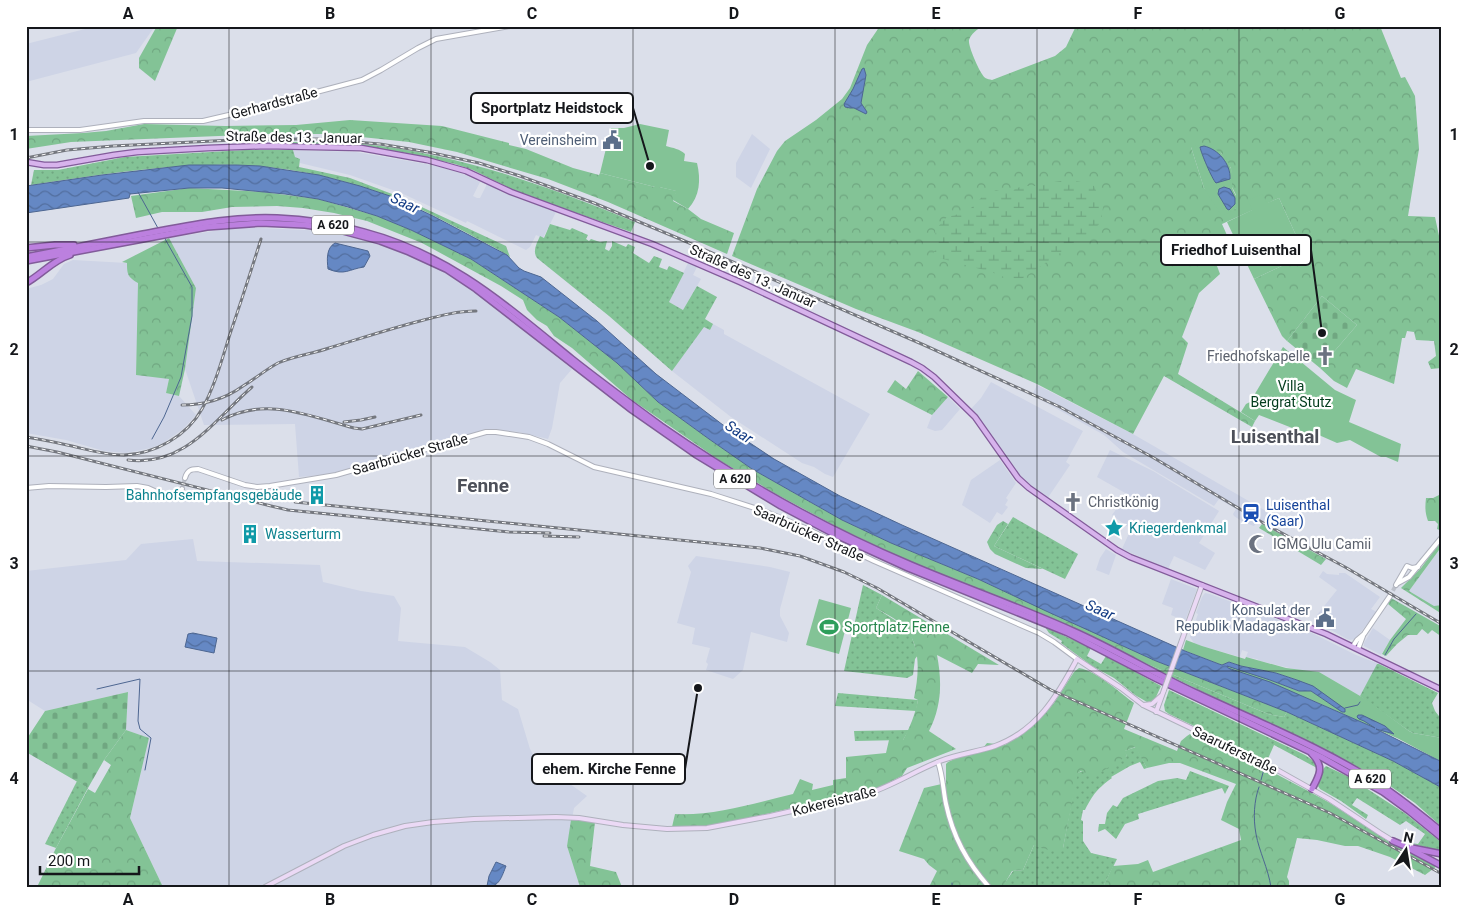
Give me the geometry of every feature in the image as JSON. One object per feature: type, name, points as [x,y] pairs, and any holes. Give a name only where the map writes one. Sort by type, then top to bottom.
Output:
[{"type":"highway","name":"A 620","points":[[26,257],[165,232],[261,223],[305,225],[338,230],[380,241],[423,258],[492,297],[635,408],[735,474],[784,502],[839,532],[909,564],[1070,629],[1269,730]]},
{"type":"highway","points":[[26,248],[55,245],[88,247]]},
{"type":"highway","name":"A 620","points":[[26,261],[88,247]]},
{"type":"highway","points":[[26,283],[65,257],[88,247]]},
{"type":"highway","name":"A 620","points":[[492,297],[632,410],[695,454],[782,506],[836,535],[908,568],[1068,633],[1156,679],[1340,761],[1408,804],[1442,832]]},
{"type":"highway","name":"A 620","points":[[1289,739],[1383,792],[1442,838]]},
{"type":"highway","points":[[1303,748],[1316,758],[1320,768],[1319,776],[1312,789]]},
{"type":"highway","points":[[1393,841],[1442,866]]},
{"type":"highway","points":[[1407,847],[1442,854]]},
{"type":"main road","name":"Straße des 13. Januar","points":[[26,162],[57,165],[137,152],[223,147],[330,147],[361,148],[448,165],[466,171],[511,192],[652,244],[748,286],[917,365],[934,377],[975,417],[1014,473],[1030,489],[1124,554],[1295,621],[1382,660],[1442,690]]},
{"type":"main road","points":[[1156,712],[1202,585]]},
{"type":"main road","name":"Saaruferstraße","points":[[1077,659],[1116,684],[1143,705],[1245,754],[1312,789],[1393,841]]},
{"type":"main road","name":"Kokereistraße","points":[[265,887],[344,846],[404,826],[433,822],[521,817],[579,818],[667,829],[707,828],[808,808],[872,792],[938,762],[999,744],[1021,732],[1042,714],[1053,701],[1077,659]]},
{"type":"main road","points":[[1143,705],[1152,704],[1163,692]]},
{"type":"street","name":"Gerhardstraße","points":[[26,130],[80,130],[144,120],[192,122],[220,117],[362,80],[418,48],[436,40],[510,26]]},
{"type":"street","name":"Saarbrücker Straße","points":[[184,478],[191,469],[198,469],[245,485],[270,486],[336,475],[486,432],[529,437],[548,444],[594,467],[711,494],[790,521],[874,561],[1039,633],[1077,659]]},
{"type":"street","points":[[26,488],[49,486],[137,486],[148,488],[170,498],[176,496],[182,489]]},
{"type":"street","points":[[1418,567],[1412,568],[1407,566],[1397,584],[1409,577],[1418,567],[1442,537]]},
{"type":"street","points":[[1356,648],[1390,596]]},
{"type":"street","points":[[938,762],[947,810],[954,833],[966,858],[989,887]]},
{"type":"shaded area","points":[[97,26],[155,26],[136,53],[26,82],[26,44]]},
{"type":"shaded area","points":[[752,134],[770,149],[751,188],[736,177],[736,163]]},
{"type":"shaded area","points":[[293,150],[356,152],[437,166],[463,174],[480,182],[473,196],[477,198],[480,198],[487,184],[504,193],[556,212],[543,238],[536,235],[530,247],[526,250],[467,221],[466,223],[401,193],[350,175],[300,163],[300,159],[295,157]]},
{"type":"shaded area","points":[[239,227],[328,231],[358,238],[387,246],[417,258],[444,272],[475,292],[572,369],[560,383],[552,428],[548,439],[519,432],[485,430],[332,474],[299,477],[295,424],[204,425],[185,369],[196,288],[169,238]]},
{"type":"shaded area","points":[[73,260],[127,263],[130,278],[139,283],[136,370],[169,379],[166,393],[179,396],[196,415],[183,429],[163,443],[151,448],[126,453],[104,451],[66,440],[26,433],[26,289],[53,279],[64,264]]},
{"type":"shaded area","points":[[688,263],[697,267],[693,275],[701,279],[683,310],[669,302]]},
{"type":"shaded area","points":[[713,324],[724,330],[724,334],[870,414],[833,477],[802,463],[731,417],[672,371],[704,326],[710,330]]},
{"type":"shaded area","points":[[991,382],[1083,431],[1066,462],[1070,465],[1047,499],[1020,477],[970,410],[981,398]]},
{"type":"shaded area","points":[[1037,385],[1133,434],[1278,518],[1271,529],[1257,521],[1254,526],[1234,516],[1233,514],[1236,509],[1219,499],[1214,506],[1123,452],[1104,435],[1032,395]]},
{"type":"shaded area","points":[[948,397],[960,409],[942,430],[935,431],[927,428],[932,415]]},
{"type":"shaded area","points":[[1110,450],[1153,471],[1219,511],[1199,543],[1215,553],[1205,570],[1174,556],[1168,569],[1122,549],[1131,529],[1112,515],[1127,494],[1097,477]]},
{"type":"shaded area","points":[[1000,460],[1016,483],[1006,498],[1008,500],[1005,505],[1008,507],[1002,515],[997,512],[990,523],[962,505],[971,480]]},
{"type":"shaded area","points":[[193,539],[197,561],[320,565],[323,582],[394,596],[401,608],[398,641],[465,647],[500,670],[502,700],[518,709],[530,749],[536,760],[587,796],[574,808],[567,846],[580,887],[163,887],[130,818],[149,738],[126,730],[128,692],[45,711],[26,699],[26,571],[126,560],[141,544]]},
{"type":"shaded area","points":[[1442,546],[1442,605],[1434,607],[1409,591]]},
{"type":"shaded area","points":[[1106,549],[1116,555],[1109,575],[1096,570],[1100,558]]},
{"type":"shaded area","points":[[696,556],[770,567],[790,572],[780,609],[780,616],[789,633],[787,642],[751,632],[743,670],[733,679],[706,670],[710,648],[692,644],[695,628],[677,623],[691,572],[688,566]]},
{"type":"shaded area","points":[[1323,571],[1327,574],[1339,575],[1339,573],[1345,573],[1380,597],[1371,609],[1377,612],[1355,639],[1347,639],[1314,624],[1317,615],[1337,590],[1319,577]]},
{"type":"shaded area","points":[[1171,579],[1197,589],[1185,621],[1171,615],[1173,608],[1162,604]]},
{"type":"shaded area","points":[[1205,593],[1235,604],[1235,608],[1238,609],[1240,606],[1285,622],[1285,627],[1287,628],[1291,625],[1312,633],[1379,664],[1360,696],[1319,672],[1298,670],[1246,657],[1248,652],[1242,650],[1240,657],[1194,643],[1190,637],[1198,614],[1196,613]]},
{"type":"shaded area","points":[[1373,628],[1390,640],[1381,655],[1364,646]]},
{"type":"green space","points":[[157,26],[178,26],[155,81],[139,68],[139,58]]},
{"type":"green space","points":[[880,26],[983,26],[976,30],[969,43],[978,67],[986,78],[992,80],[1055,56],[1066,47],[1076,26],[1380,26],[1401,78],[1405,77],[1415,96],[1419,149],[1408,216],[1435,217],[1442,250],[1442,373],[1441,368],[1431,369],[1428,362],[1436,356],[1434,341],[1416,340],[1414,332],[1407,331],[1405,338],[1402,338],[1394,384],[1356,369],[1347,388],[1334,381],[1320,368],[1357,325],[1322,296],[1287,341],[1282,336],[1254,279],[1305,255],[1279,198],[1222,224],[1230,242],[1211,250],[1220,274],[1199,293],[1182,337],[1188,343],[1178,374],[1255,421],[1252,427],[1164,376],[1133,434],[1037,384],[918,332],[856,309],[732,256],[757,189],[777,151],[785,141],[842,99],[850,88],[867,45]],"holes":[[[1191,147],[1221,153],[1231,168],[1232,187],[1236,195],[1236,208],[1231,211],[1204,188]]]},
{"type":"green space","points":[[350,120],[442,126],[509,143],[509,145],[526,149],[573,168],[677,191],[673,201],[701,219],[734,233],[727,254],[608,202],[548,179],[457,152],[409,142],[333,134],[267,134],[71,142],[26,149],[26,136],[106,131],[144,124],[296,125]]},
{"type":"green space","points":[[640,124],[669,130],[666,146],[683,152],[685,154],[684,161],[697,163],[698,188],[695,199],[688,209],[673,200],[672,194],[676,194],[676,191],[600,173],[611,128],[624,128]]},
{"type":"green space","points":[[290,142],[335,142],[397,148],[467,163],[535,184],[635,222],[631,232],[517,192],[473,170],[455,164],[406,153],[362,147],[290,145]]},
{"type":"green space","points":[[1204,144],[1214,148],[1223,155],[1231,169],[1232,188],[1238,205],[1222,216],[1204,188],[1191,147]]},
{"type":"green space","points":[[245,150],[293,150],[295,157],[300,159],[299,167],[350,178],[400,197],[506,246],[510,257],[439,218],[401,201],[348,183],[304,172],[236,165],[167,167],[31,185],[34,170],[58,170],[125,157]]},
{"type":"green space","points":[[1068,180],[1094,186],[1103,207],[1101,223],[1081,239],[1017,282],[991,272],[932,256],[937,246],[935,230],[947,217],[967,212],[981,198],[996,190],[1007,193],[1022,186],[1042,186],[1047,183]]},
{"type":"green space","points":[[189,188],[263,192],[318,199],[377,216],[411,230],[471,259],[559,317],[617,363],[658,402],[709,439],[752,469],[842,520],[891,543],[978,579],[1156,661],[1287,712],[1284,717],[1268,714],[1135,659],[1082,631],[889,552],[776,494],[719,460],[632,400],[572,348],[554,336],[547,326],[537,320],[527,310],[523,300],[422,243],[367,221],[303,208],[277,206],[232,207],[202,212],[162,212],[136,218],[131,196]]},
{"type":"green space","points":[[1262,194],[1267,203],[1279,198],[1305,255],[1254,279],[1227,222],[1252,210],[1248,200]]},
{"type":"green space","points":[[550,224],[570,230],[572,228],[588,235],[586,239],[589,241],[591,239],[600,242],[607,241],[605,249],[609,251],[612,241],[626,247],[628,244],[635,247],[633,253],[649,263],[654,256],[662,259],[659,267],[667,270],[669,266],[684,273],[669,302],[683,310],[697,286],[717,297],[705,319],[713,324],[710,330],[704,327],[672,371],[609,316],[537,258],[535,253],[536,244],[540,236],[544,238]]},
{"type":"green space","points":[[169,238],[196,288],[185,369],[179,396],[166,393],[169,379],[136,375],[138,283],[129,275],[127,263],[122,262]]},
{"type":"green space","points":[[1322,296],[1357,325],[1320,368],[1287,341]]},
{"type":"green space","name":"Villa Bergrat Stutz","points":[[1283,347],[1335,390],[1356,400],[1349,422],[1401,444],[1398,462],[1381,457],[1350,440],[1337,443],[1312,432],[1310,435],[1259,415],[1255,421],[1241,412],[1246,404],[1250,402]]},
{"type":"green space","points":[[918,371],[948,397],[932,415],[887,392],[895,380],[906,389]]},
{"type":"green space","points":[[1442,484],[1442,531],[1437,529],[1438,524],[1435,521],[1428,521],[1425,507],[1426,498],[1433,498],[1439,495]]},
{"type":"green space","points":[[1013,517],[1078,554],[1065,579],[994,546]]},
{"type":"green space","points":[[1003,521],[1008,524],[994,546],[1043,569],[1026,568],[995,554],[990,549],[987,542],[997,525]]},
{"type":"green space","points":[[1262,524],[1326,559],[1321,565],[1259,528]]},
{"type":"green space","points":[[1442,540],[1442,546],[1409,591],[1434,606],[1442,605],[1442,614],[1401,588],[1421,568]]},
{"type":"green space","points":[[863,585],[882,595],[876,608],[904,626],[911,635],[918,655],[915,659],[913,675],[907,678],[844,671]]},
{"type":"green space","points":[[882,595],[999,665],[978,664],[972,673],[937,655],[940,674],[939,703],[929,731],[956,749],[907,768],[902,776],[878,788],[736,821],[707,826],[672,827],[675,814],[719,811],[793,794],[800,779],[813,784],[812,790],[833,785],[833,780],[846,778],[846,757],[886,753],[889,740],[903,740],[912,721],[918,700],[914,698],[918,669],[916,650],[908,632],[902,625],[876,608]]},
{"type":"green space","points":[[1391,598],[1442,627],[1442,637],[1432,630],[1428,634],[1422,629],[1417,635],[1408,635],[1386,656],[1382,654],[1406,619],[1388,604]]},
{"type":"green space","name":"Sportplatz Fenne","points":[[819,599],[851,608],[839,654],[806,645]]},
{"type":"green space","points":[[1045,627],[1091,648],[1087,656],[1101,664],[1106,656],[1161,686],[1156,697],[1152,701],[1147,702],[1135,695],[1114,678],[1092,666],[1061,643],[1062,641],[1049,633]]},
{"type":"green space","points":[[1186,640],[1245,659],[1246,657],[1286,668],[1319,672],[1367,700],[1409,731],[1442,738],[1442,762],[1399,739],[1316,702],[1228,668],[1227,665],[1299,691],[1311,691],[1342,712],[1297,680],[1229,662],[1222,665],[1219,664],[1183,650]]},
{"type":"green space","points":[[1135,659],[1268,714],[1284,717],[1287,712],[1393,761],[1442,788],[1442,827],[1415,803],[1374,775]]},
{"type":"green space","points":[[1377,664],[1438,693],[1432,703],[1442,720],[1442,738],[1409,731],[1360,696]]},
{"type":"green space","points":[[1079,668],[1101,678],[1134,703],[1124,729],[1177,751],[1181,741],[1190,734],[1205,738],[1330,803],[1388,841],[1437,866],[1425,875],[1390,857],[1358,846],[1345,846],[1297,838],[1287,877],[1289,887],[1103,887],[1113,866],[1138,864],[1148,860],[1153,872],[1241,840],[1239,829],[1221,820],[1236,784],[1180,763],[1169,763],[1147,768],[1135,747],[1125,751],[1127,756],[1093,777],[1081,771],[1078,773],[1063,848],[1052,850],[1034,845],[1023,870],[1012,871],[1005,883],[1014,887],[929,887],[937,871],[924,859],[899,851],[924,788],[946,783],[946,764],[948,762],[961,756],[979,753],[987,743],[1005,745],[1034,724],[1054,703],[1074,672]]},
{"type":"green space","points":[[1169,690],[1305,755],[1315,762],[1317,768],[1274,745],[1267,761],[1169,714],[1165,711],[1164,705]]},
{"type":"green space","points":[[128,692],[126,730],[104,760],[88,788],[26,752],[26,740],[45,711]]},
{"type":"green space","points":[[838,693],[918,700],[916,711],[835,706]]},
{"type":"green space","points":[[126,730],[149,738],[130,818],[163,887],[37,887],[88,789],[95,793],[111,765],[104,760]]},
{"type":"green space","points":[[909,730],[903,740],[855,741],[854,731]]},
{"type":"green space","points":[[1136,747],[1147,768],[1144,769],[1140,762],[1111,777],[1096,792],[1085,810],[1083,810],[1081,820],[1083,821],[1083,841],[1091,853],[1117,859],[1103,887],[1014,887],[1004,884],[1013,871],[1023,870],[1034,845],[1063,848],[1077,773],[1127,756],[1124,751]]},
{"type":"green space","points":[[1326,766],[1349,777],[1406,814],[1442,843],[1442,851],[1404,842],[1418,844],[1425,834],[1406,821],[1400,825],[1357,798],[1352,805],[1368,815],[1366,819],[1320,789],[1318,786]]},
{"type":"green space","points":[[1190,771],[1229,786],[1225,794],[1222,788],[1138,814],[1139,819],[1125,824],[1116,839],[1105,829],[1098,832],[1099,824],[1105,824],[1107,813],[1113,805],[1117,807],[1123,798],[1158,781],[1177,778],[1186,780]]},
{"type":"green space","points":[[77,781],[88,788],[56,848],[45,844]]},
{"type":"green space","points":[[571,820],[595,822],[590,866],[616,872],[622,887],[580,887],[567,846]]},
{"type":"water","points":[[864,68],[866,75],[861,103],[867,112],[866,114],[854,108],[845,107],[844,104]]},
{"type":"water","points":[[1204,146],[1214,150],[1223,158],[1230,173],[1230,179],[1216,183],[1209,171],[1200,147]]},
{"type":"water","name":"Saar","points":[[189,165],[260,166],[319,175],[393,197],[433,216],[507,255],[524,271],[541,277],[597,321],[656,374],[723,425],[774,459],[840,496],[902,525],[1185,651],[1222,665],[1229,662],[1276,673],[1313,686],[1345,709],[1345,712],[1342,712],[1311,691],[1299,691],[1227,666],[1228,668],[1270,682],[1375,728],[1359,719],[1358,715],[1362,715],[1385,726],[1394,734],[1376,729],[1442,762],[1442,788],[1393,761],[1287,712],[1156,661],[978,579],[891,543],[842,520],[752,469],[709,439],[658,402],[617,363],[559,317],[471,259],[377,216],[318,199],[222,188],[189,188],[130,194],[129,198],[26,213],[26,186]]},
{"type":"water","points":[[1224,187],[1230,189],[1235,198],[1235,204],[1229,210],[1218,194],[1219,189]]},
{"type":"water","points":[[335,243],[368,251],[370,256],[364,267],[343,272],[328,269],[327,258],[330,248]]},
{"type":"water","points":[[193,633],[217,638],[214,653],[185,647],[188,634]]},
{"type":"water","points":[[496,862],[506,866],[497,883],[487,886],[489,876]]},
{"type":"waterway","points":[[138,192],[159,230]]},
{"type":"waterway","points":[[152,439],[164,417],[181,377],[192,316],[192,287],[164,237]]},
{"type":"waterway","points":[[1385,655],[1394,639],[1416,614]]},
{"type":"waterway","points":[[97,689],[140,679],[138,721],[140,729],[151,738],[145,770]]},
{"type":"waterway","points":[[1345,708],[1358,705],[1360,702]]},
{"type":"waterway","points":[[1261,780],[1264,769]]},
{"type":"waterway","points":[[1259,787],[1255,804],[1255,828],[1271,887]]},
{"type":"tunnel","points":[[182,489],[185,478]]},
{"type":"tunnel","points":[[1390,596],[1396,585]]},
{"type":"railway","points":[[26,158],[67,150],[113,146],[253,139],[318,139],[380,144],[428,152],[479,163],[520,176],[594,203],[680,239],[924,345],[1060,407],[1154,458],[1265,524],[1345,567],[1442,624]]},
{"type":"railway","points":[[26,437],[102,453],[124,455],[147,451],[169,442],[179,435],[196,419],[211,391],[261,239]]},
{"type":"railway","points":[[182,405],[198,404],[221,398],[236,391],[278,363],[290,359],[434,317],[476,311]]},
{"type":"railway","points":[[128,460],[148,460],[166,456],[182,449],[211,426],[252,387]]},
{"type":"railway","points":[[222,420],[238,413],[255,409],[271,409],[304,414],[362,429],[421,415]]},
{"type":"railway","points":[[344,422],[375,417]]},
{"type":"railway","points":[[26,446],[57,452],[288,510],[509,532],[550,533]]},
{"type":"railway","points":[[295,502],[760,548],[800,556],[844,572],[877,588],[1051,690],[1330,813],[1442,874]]},
{"type":"railway","points":[[544,536],[579,537]]},
{"type":"place","name":"Vereinsheim","points":[[612,140]]},
{"type":"place","name":"Sportplatz Heidstock","points":[[650,166]]},
{"type":"place","name":"Friedhof Luisenthal","points":[[1322,333]]},
{"type":"place","name":"Friedhofskapelle","points":[[1325,356]]},
{"type":"place","name":"Bahnhofsempfangsgebäude","points":[[317,495]]},
{"type":"place","name":"Christkönig","points":[[1073,502]]},
{"type":"place","name":"Luisenthal (Saar)","points":[[1251,513]]},
{"type":"place","name":"Kriegerdenkmal","points":[[1114,528]]},
{"type":"place","name":"Wasserturm","points":[[250,534]]},
{"type":"place","name":"IGMG Ulu Camii","points":[[1258,544]]},
{"type":"place","name":"Konsulat der Republik Madagaskar","points":[[1325,618]]},
{"type":"place","name":"Sportplatz Fenne","points":[[829,627]]},
{"type":"place","name":"ehem. Kirche Fenne","points":[[698,688]]},
{"type":"district","name":"Luisenthal","points":[[1275,436]]},
{"type":"district","name":"Fenne","points":[[483,485]]}]
